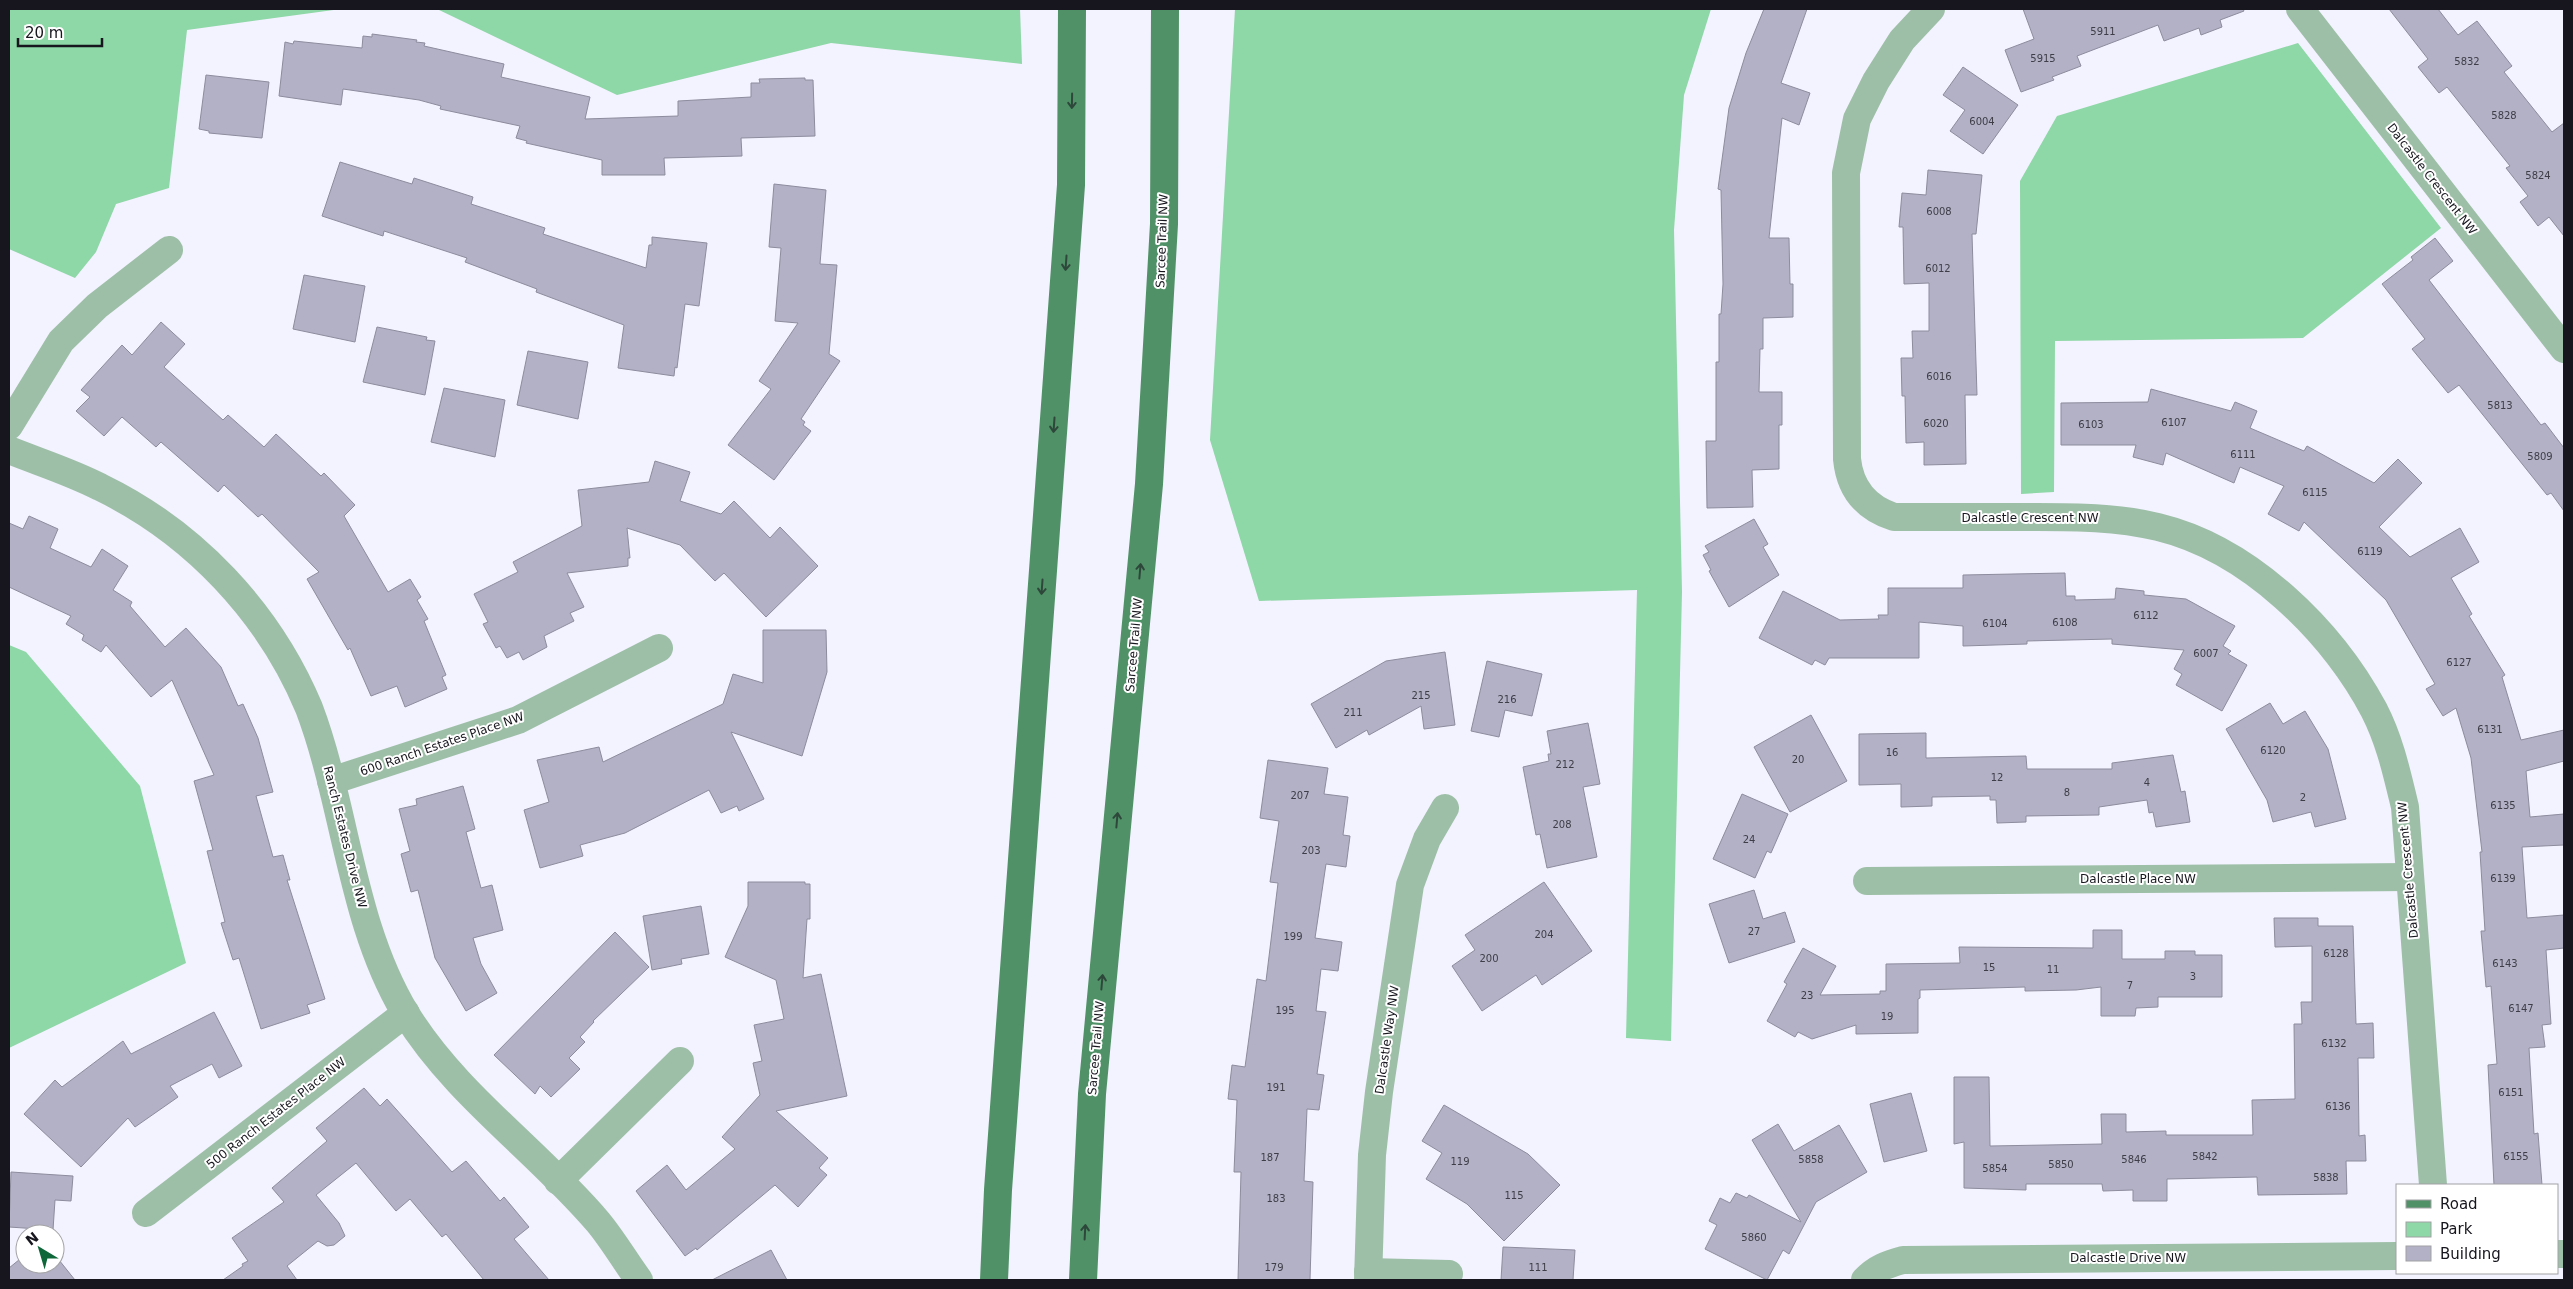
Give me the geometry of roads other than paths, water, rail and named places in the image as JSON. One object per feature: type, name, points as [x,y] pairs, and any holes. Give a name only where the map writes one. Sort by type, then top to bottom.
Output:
[{"type":"main road","points":[[1065,9],[1073,52]]},
{"type":"main road","points":[[994,1280],[998,1190],[1071,185],[1072,9]]},
{"type":"main road","name":"Sarcee Trail NW","points":[[1083,1280],[1092,1094],[1149,484],[1164,224],[1167,11]]},
{"type":"street","name":"Dalcastle Crescent NW","points":[[1930,9],[1902,40],[1876,81],[1857,119],[1846,173],[1847,459],[1852,483],[1866,502],[1879,512],[1894,518],[2092,516],[2158,527],[2198,541],[2244,566],[2295,606],[2344,660],[2374,712],[2394,760],[2404,807],[2432,1184]]},
{"type":"street","name":"Dalcastle Crescent NW","points":[[2300,9],[2564,348]]},
{"type":"street","points":[[9,426],[61,342],[97,306],[169,250]]},
{"type":"street","name":"Ranch Estates Drive NW","points":[[9,450],[99,486],[134,505],[182,539],[226,579],[268,633],[293,674],[312,718],[331,781],[372,942],[387,978],[406,1013],[447,1069],[598,1223],[639,1280]]},
{"type":"street","name":"600 Ranch Estates Place NW","points":[[331,781],[518,720],[659,648]]},
{"type":"street","name":"Dalcastle Way NW","points":[[1368,1276],[1372,1155],[1410,885],[1427,839],[1444,808]]},
{"type":"street","name":"Dalcastle Place NW","points":[[1867,881],[2409,877]]},
{"type":"street","name":"500 Ranch Estates Place NW","points":[[146,1213],[406,1013]]},
{"type":"street","points":[[558,1181],[680,1061]]},
{"type":"street","name":"Dalcastle Drive NW","points":[[1865,1280],[1872,1272],[1885,1265],[1903,1260],[2396,1256]]},
{"type":"street","points":[[1368,1276],[1449,1274]]}]
